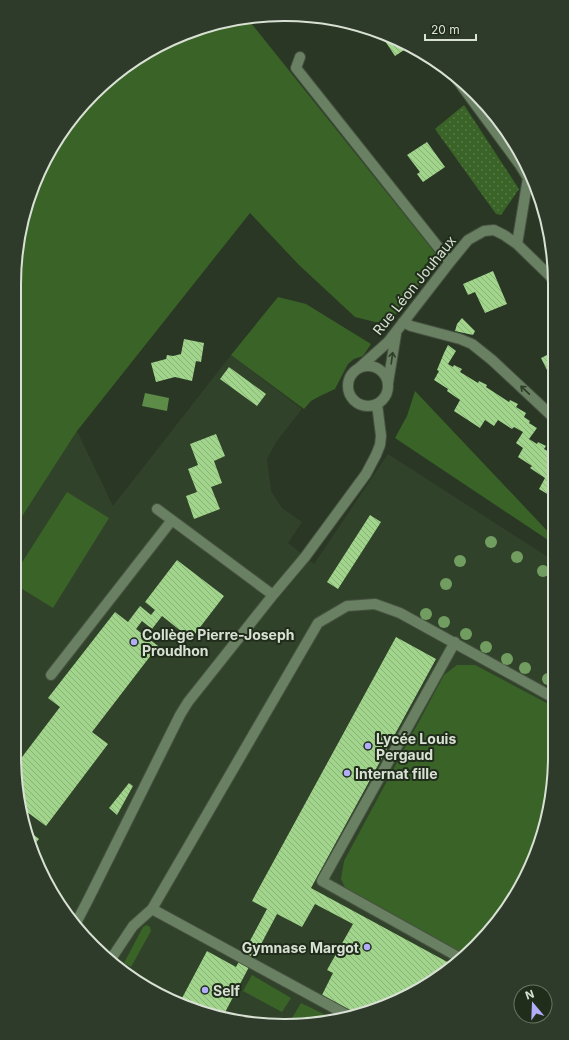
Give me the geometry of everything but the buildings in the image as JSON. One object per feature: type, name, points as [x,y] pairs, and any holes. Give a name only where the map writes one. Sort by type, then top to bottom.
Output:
[{"type":"street","points":[[300,57],[296,68],[450,262]]},
{"type":"street","points":[[470,97],[518,162]]},
{"type":"street","points":[[517,244],[527,182]]},
{"type":"street","name":"Rue Léon Jouhaux","points":[[359,368],[388,342],[468,240],[484,231],[494,230],[504,234],[517,244],[547,274]]},
{"type":"street","points":[[404,322],[411,326],[460,339],[472,344],[492,360],[548,412]]},
{"type":"street","points":[[388,383],[383,372],[378,368],[365,366],[359,368],[350,377],[348,389],[350,395],[359,404],[371,406],[382,401],[388,390],[396,332]]},
{"type":"street","points":[[77,919],[180,715],[188,702],[305,557],[366,474],[380,445],[381,436],[377,404]]},
{"type":"street","points":[[157,509],[273,595]]},
{"type":"street","points":[[51,675],[172,520]]},
{"type":"street","points":[[113,956],[133,926],[152,909],[318,623],[348,606],[375,604],[400,613],[548,695]]},
{"type":"street","points":[[455,642],[322,881],[456,956]]},
{"type":"street","points":[[152,909],[342,1012]]},
{"type":"shaded area","points":[[251,23],[440,259],[387,325],[355,317],[299,265],[250,213],[77,431],[21,518],[21,284],[23,250],[30,216],[41,184],[56,153],[75,124],[98,98],[124,75],[153,56],[184,41],[216,30]]},
{"type":"shaded area","points":[[464,105],[519,189],[501,215],[496,214],[435,129]]},
{"type":"shaded area","points":[[278,297],[306,304],[371,344],[363,356],[354,359],[348,364],[335,389],[311,401],[304,409],[231,355]]},
{"type":"shaded area","name":"Lycée Louis Pergaud","points":[[231,355],[302,409],[277,441],[267,459],[271,491],[282,508],[302,522],[288,543],[314,564],[388,454],[548,557],[548,756],[546,790],[539,824],[521,872],[504,902],[494,916],[471,942],[431,975],[385,999],[336,1014],[319,1017],[284,1019],[250,1017],[233,1014],[184,999],[138,975],[98,942],[65,902],[48,872],[35,840],[23,790],[21,756],[21,518],[77,431],[113,506]]},
{"type":"shaded area","points":[[415,391],[548,532],[548,540],[395,438],[407,416]]},
{"type":"shaded area","points":[[145,393],[169,398],[167,411],[142,406]]},
{"type":"shaded area","points":[[67,492],[109,518],[53,608],[21,588],[21,564]]},
{"type":"shaded area","points":[[457,665],[475,665],[548,704],[548,756],[546,790],[534,840],[521,872],[504,902],[483,929],[458,954],[348,893],[341,879],[344,861],[444,675]]},
{"type":"shaded area","points":[[147,925],[150,927],[151,931],[131,967],[124,963],[143,927]]},
{"type":"shaded area","points":[[252,975],[291,998],[282,1012],[243,991]]},
{"type":"shaded area","points":[[301,1003],[327,1016],[319,1017],[292,1018]]},
{"type":"place","name":"Collège Pierre-Joseph Proudhon","points":[[134,642]]},
{"type":"place","name":"Lycée Louis Pergaud","points":[[368,746]]},
{"type":"place","name":"Internat fille","points":[[347,773]]},
{"type":"place","name":"Gymnase Margot","points":[[367,947]]},
{"type":"place","name":"Self","points":[[205,990]]}]
